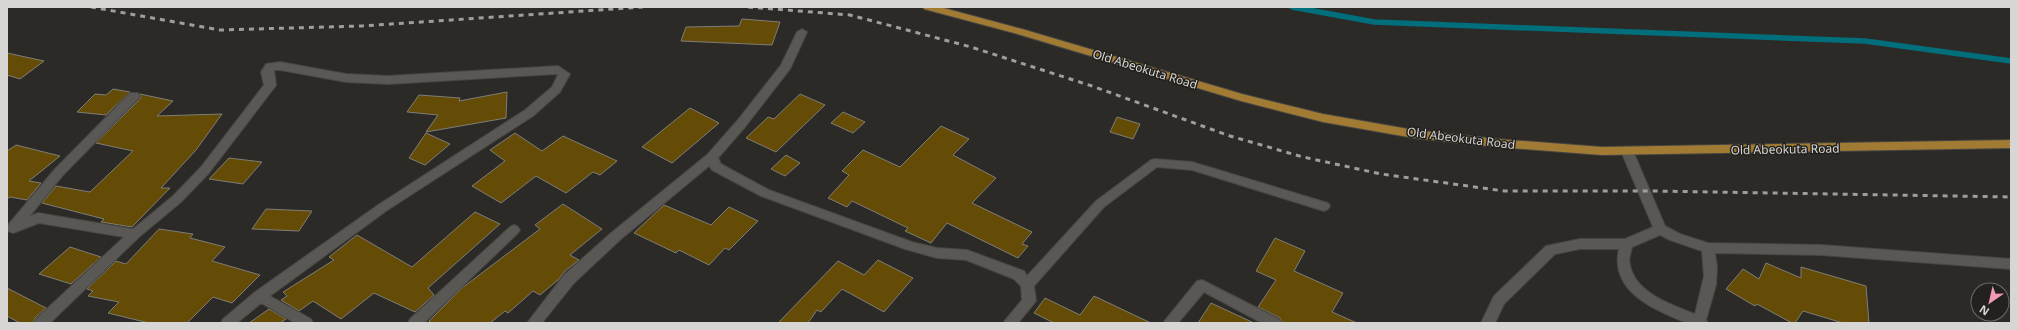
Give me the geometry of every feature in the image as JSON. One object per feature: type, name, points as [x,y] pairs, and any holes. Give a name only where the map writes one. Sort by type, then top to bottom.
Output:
[{"type":"highway","name":"Old Abeokuta Road","points":[[928,7],[1018,31],[1241,97],[1323,118],[1414,134],[1602,152],[2011,144]]},
{"type":"street","points":[[534,323],[569,278],[616,236],[692,174],[714,162],[786,66],[802,32]]},
{"type":"street","points":[[41,323],[135,234],[177,199],[205,170],[247,117],[270,84],[267,72],[270,67],[280,66],[346,78],[388,80],[558,70],[564,74],[556,89],[529,113],[382,208],[260,296],[228,323]]},
{"type":"street","points":[[9,230],[59,172],[134,96]]},
{"type":"street","points":[[1627,151],[1660,229],[1675,237],[1708,248],[1821,250],[2011,264]]},
{"type":"street","points":[[714,162],[765,193],[910,246],[937,253],[967,255],[1019,275],[1027,286],[1029,301],[1010,323]]},
{"type":"street","points":[[1027,286],[1100,204],[1155,163],[1192,166],[1324,206]]},
{"type":"street","points":[[9,230],[38,218],[135,234]]},
{"type":"street","points":[[1488,323],[1499,300],[1551,250],[1580,244],[1626,244],[1660,229]]},
{"type":"street","points":[[415,323],[514,230]]},
{"type":"street","points":[[1626,244],[1622,265],[1633,285],[1648,299],[1664,308],[1700,322],[1710,286],[1711,261],[1708,248]]},
{"type":"street","points":[[1170,323],[1202,285],[1274,323]]},
{"type":"street","points":[[260,296],[306,323]]},
{"type":"building","points":[[742,19],[780,22],[772,45],[681,41],[686,27],[739,26]]},
{"type":"building","points":[[7,53],[44,61],[20,79],[7,75]]},
{"type":"building","points":[[113,89],[130,92],[106,115],[77,112],[95,94],[106,95]]},
{"type":"building","points":[[507,92],[506,118],[426,132],[438,115],[407,112],[419,95],[460,98],[459,101]]},
{"type":"building","points":[[140,94],[173,101],[157,116],[222,114],[196,150],[161,188],[170,188],[132,227],[101,222],[104,219],[42,203],[56,186],[90,192],[133,151],[96,143],[139,100],[141,97]]},
{"type":"building","points":[[800,94],[825,105],[776,152],[746,138],[768,117],[774,119]]},
{"type":"building","points":[[690,108],[719,123],[672,163],[642,147]]},
{"type":"building","points":[[843,112],[865,122],[853,133],[831,123]]},
{"type":"building","points":[[1117,117],[1140,124],[1133,139],[1110,132]]},
{"type":"building","points":[[941,126],[969,139],[953,155],[996,178],[972,203],[1032,232],[1022,244],[1028,246],[1018,258],[947,223],[931,243],[905,231],[908,228],[852,201],[847,207],[828,198],[849,175],[842,171],[863,150],[900,167]]},
{"type":"building","points":[[426,133],[450,144],[425,165],[409,158]]},
{"type":"building","points":[[515,133],[542,151],[563,136],[617,161],[600,175],[593,172],[566,193],[536,176],[501,203],[472,186],[505,161],[490,150]]},
{"type":"building","points":[[16,145],[60,156],[29,181],[41,183],[27,200],[10,197],[7,199],[7,151]]},
{"type":"building","points":[[786,155],[800,163],[785,176],[771,169]]},
{"type":"building","points":[[229,158],[262,162],[243,184],[209,179]]},
{"type":"building","points":[[563,204],[602,229],[570,255],[579,260],[565,271],[558,280],[540,295],[533,291],[508,313],[505,311],[490,323],[432,323],[429,321],[462,288],[540,229],[535,225]]},
{"type":"building","points":[[664,205],[711,225],[729,207],[758,221],[729,250],[725,248],[709,265],[679,250],[676,253],[634,233]]},
{"type":"building","points":[[266,209],[312,211],[299,231],[252,229]]},
{"type":"building","points":[[475,212],[500,224],[428,288],[434,295],[415,312],[374,293],[341,319],[313,301],[299,311],[281,300],[287,296],[283,292],[334,260],[329,257],[357,235],[412,267]]},
{"type":"building","points":[[159,229],[193,234],[190,238],[225,247],[212,261],[260,275],[232,303],[213,297],[187,323],[149,323],[108,313],[119,302],[88,296],[93,291],[87,289],[116,261],[126,264]]},
{"type":"building","points":[[1275,238],[1305,251],[1294,271],[1343,293],[1332,312],[1357,323],[1282,323],[1280,318],[1258,307],[1276,280],[1256,271]]},
{"type":"building","points":[[70,247],[101,257],[71,284],[39,274]]},
{"type":"building","points":[[878,260],[913,278],[884,312],[842,289],[821,312],[817,310],[808,323],[778,323],[838,261],[864,275]]},
{"type":"building","points":[[1766,263],[1801,278],[1801,267],[1866,286],[1869,323],[1843,323],[1803,311],[1795,323],[1792,323],[1757,304],[1755,306],[1726,289],[1743,269],[1759,279]]},
{"type":"building","points":[[7,288],[46,308],[35,318],[33,323],[20,323],[7,316]]},
{"type":"building","points":[[1094,296],[1151,323],[1054,323],[1034,313],[1045,298],[1080,315]]},
{"type":"building","points":[[1211,303],[1254,323],[1198,323]]},
{"type":"building","points":[[269,309],[286,319],[280,323],[249,323]]},
{"type":"waterway","points":[[1292,7],[1374,22],[1865,41],[2011,61]]},
{"type":"railway","points":[[91,7],[220,30],[362,26],[643,7]]},
{"type":"railway","points":[[748,7],[850,15],[971,47],[1092,86],[1230,136],[1303,157],[1381,174],[1504,191],[1653,191],[2011,197]]}]
